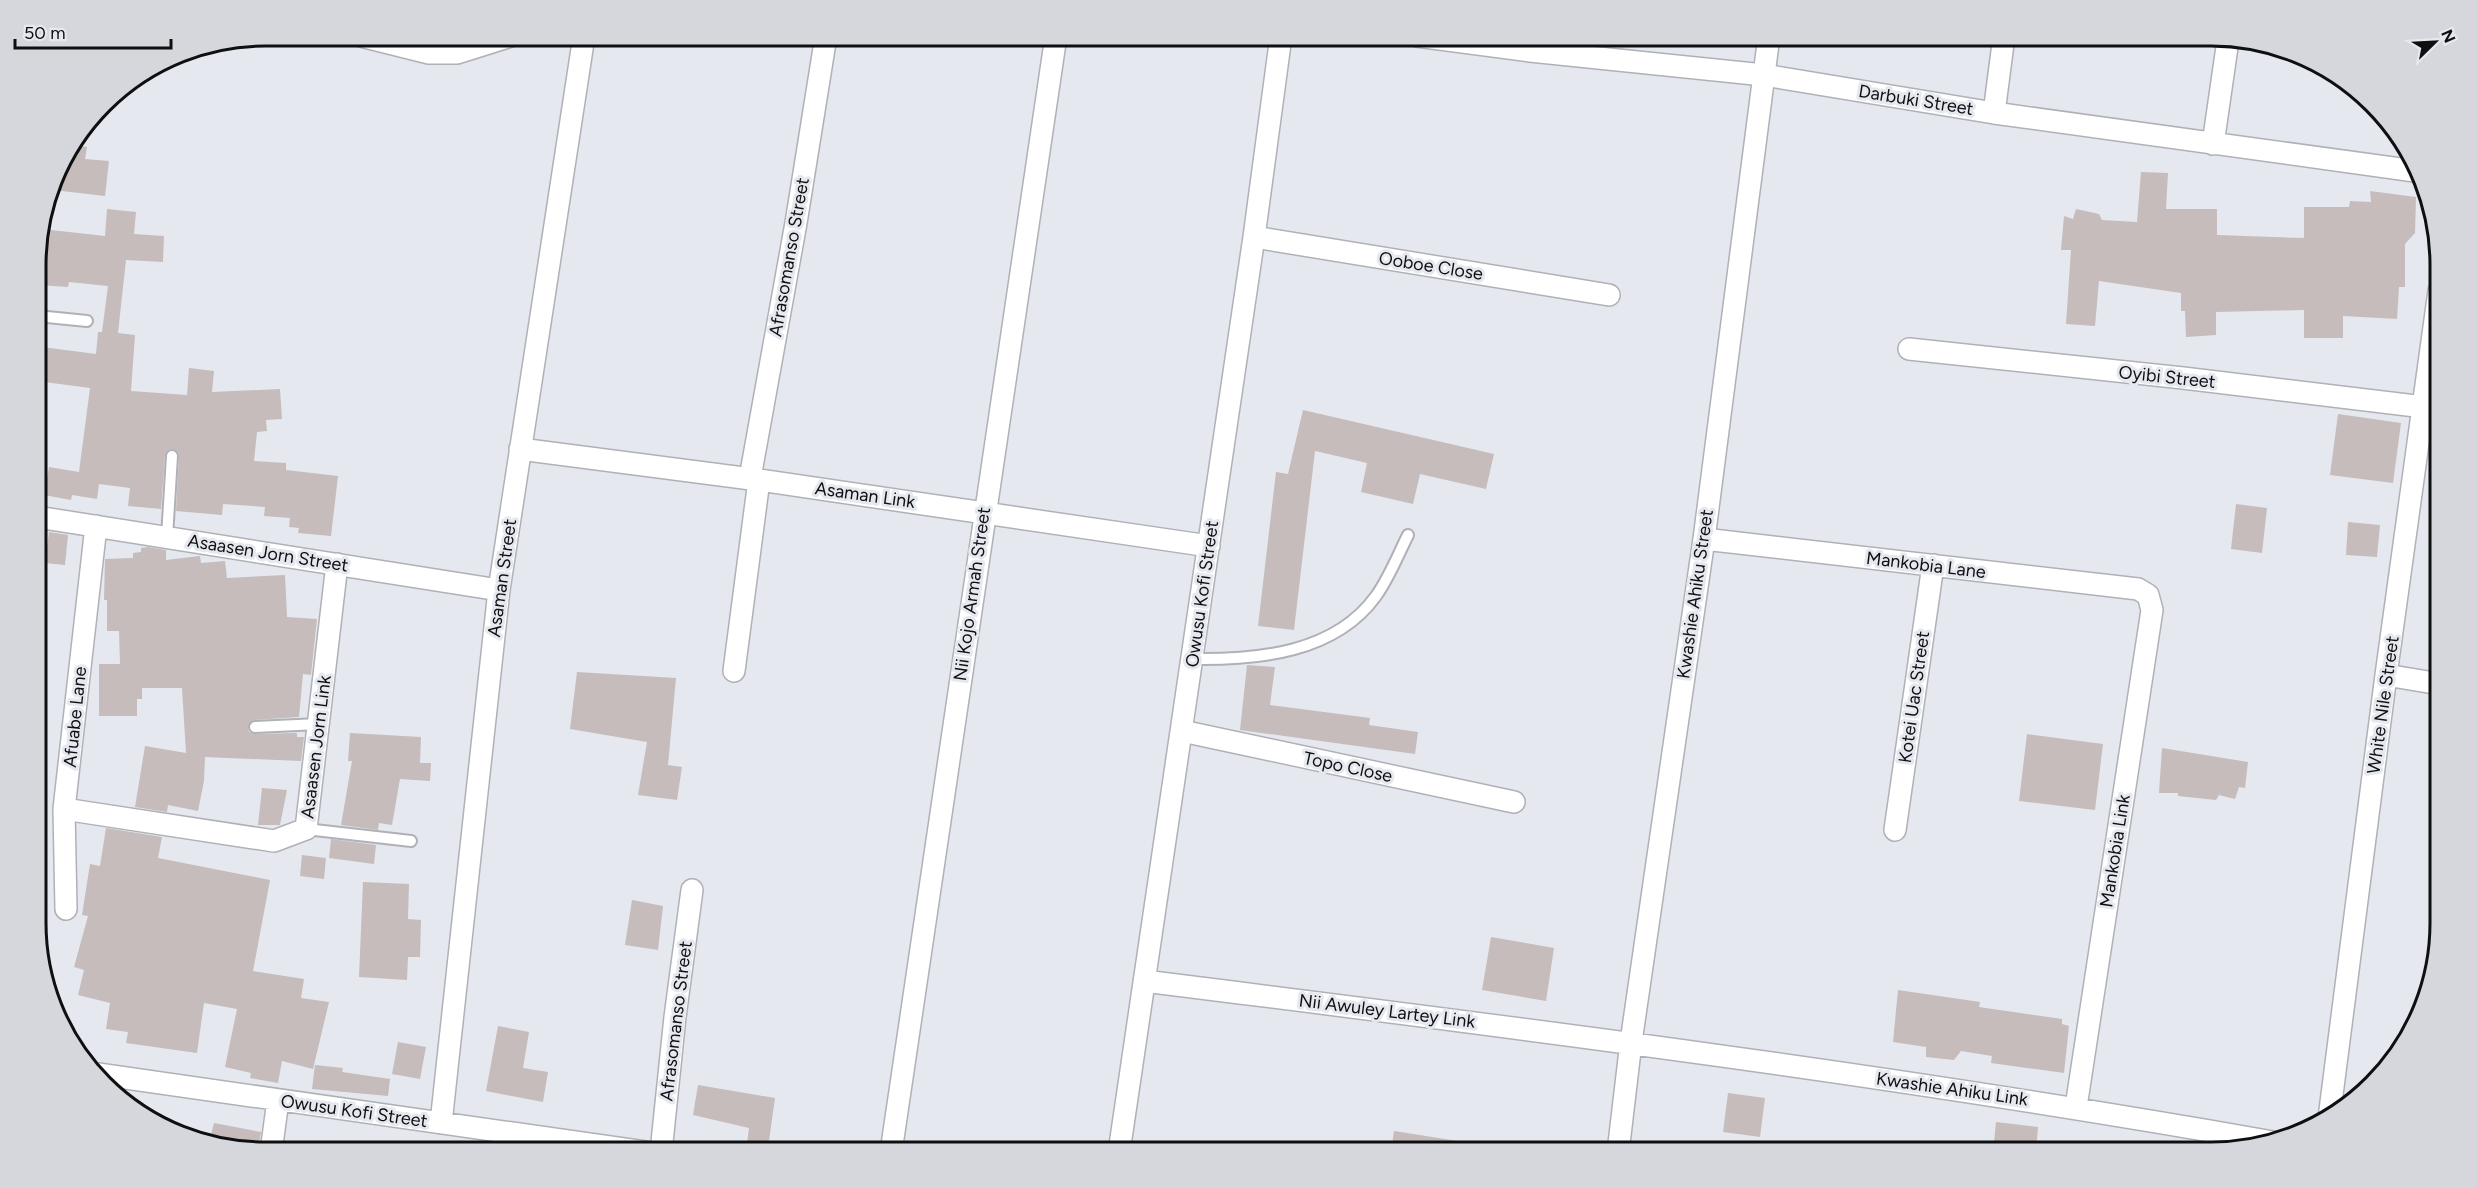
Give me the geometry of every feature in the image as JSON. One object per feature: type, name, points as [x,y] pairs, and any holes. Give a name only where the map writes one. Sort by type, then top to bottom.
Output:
[{"type":"street","points":[[401,46],[429,53],[457,53],[479,46]]},
{"type":"street","name":"Asaman Street","points":[[441,1123],[498,590],[582,46]]},
{"type":"street","name":"Afrasomanso Street","points":[[734,671],[754,479],[824,46]]},
{"type":"street","name":"Nii Kojo Armah Street","points":[[892,1142],[1054,46]]},
{"type":"street","name":"Owusu Kofi Street","points":[[1120,1142],[1193,658],[1280,46]]},
{"type":"street","name":"Darbuki Street","points":[[1546,46],[1764,75],[1994,113],[2409,170]]},
{"type":"street","name":"Kwashie Ahiku Street","points":[[1619,1142],[1631,1042],[1704,539],[1768,46]]},
{"type":"street","points":[[1994,113],[2003,46]]},
{"type":"street","points":[[2213,144],[2227,47]]},
{"type":"street","name":"Ooboe Close","points":[[1254,237],[1609,295]]},
{"type":"street","name":"Oyibi Street","points":[[1909,349],[2183,378],[2424,408]]},
{"type":"street","name":"White Nile Street","points":[[2330,1106],[2386,675],[2430,361]]},
{"type":"street","name":"Asaman Link","points":[[520,449],[754,479],[1209,546]]},
{"type":"street","name":"Asaasen Jorn Street","points":[[46,518],[498,590]]},
{"type":"street","name":"Afuabe Lane","points":[[66,909],[64,809],[96,526]]},
{"type":"street","name":"Mankobia Lane","points":[[1704,539],[2138,589],[2148,595]]},
{"type":"street","name":"Asaasen Jorn Link","points":[[64,809],[274,841],[306,829],[338,564]]},
{"type":"street","name":"Kotei Uac Street","points":[[1895,830],[1933,565]]},
{"type":"street","name":"Mankobia Link","points":[[2076,1107],[2152,610],[2148,595]]},
{"type":"street","points":[[2386,675],[2430,682]]},
{"type":"street","name":"Topo Close","points":[[1182,731],[1514,802]]},
{"type":"street","name":"Afrasomanso Street","points":[[662,1142],[675,1017],[692,890]]},
{"type":"street","name":"Nii Awuley Lartey Link","points":[[1144,981],[1631,1042]]},
{"type":"street","name":"Kwashie Ahiku Link","points":[[1631,1042],[2076,1107],[2250,1138]]},
{"type":"street","name":"Owusu Kofi Street","points":[[110,1076],[575,1142]]},
{"type":"street","points":[[272,1142],[278,1100]]},
{"type":"lane","points":[[46,317],[87,321]]},
{"type":"lane","points":[[167,537],[172,456]]},
{"type":"lane","points":[[1193,658],[1230,659],[1299,649],[1342,630],[1359,617],[1378,595],[1408,535]]},
{"type":"lane","points":[[255,727],[319,724]]},
{"type":"lane","points":[[306,829],[411,841]]},
{"type":"building","points":[[82,146],[87,147],[85,159],[109,161],[105,196],[60,191]]},
{"type":"building","points":[[2141,172],[2168,173],[2166,209],[2217,209],[2217,235],[2304,238],[2304,207],[2349,207],[2350,201],[2371,202],[2370,191],[2416,197],[2415,233],[2405,244],[2405,287],[2399,287],[2397,319],[2343,316],[2343,338],[2304,338],[2304,310],[2216,312],[2216,335],[2186,337],[2185,311],[2181,311],[2181,293],[2099,281],[2095,326],[2066,324],[2071,250],[2061,250],[2064,216],[2073,219],[2076,209],[2099,214],[2102,220],[2137,222]]},
{"type":"building","points":[[107,209],[136,212],[134,234],[164,236],[163,262],[126,260],[118,333],[135,335],[131,391],[187,395],[189,368],[214,371],[212,392],[280,389],[282,419],[266,420],[267,431],[257,432],[254,461],[286,463],[286,470],[338,476],[331,536],[298,533],[299,528],[289,527],[290,518],[264,516],[265,507],[223,504],[222,515],[176,511],[179,456],[178,452],[173,449],[168,450],[165,455],[161,509],[128,506],[130,488],[99,484],[97,499],[72,495],[71,500],[46,495],[49,467],[79,472],[90,388],[46,382],[46,348],[96,354],[98,332],[102,332],[108,286],[69,282],[68,287],[46,286],[50,230],[105,236]]},
{"type":"building","points":[[1303,410],[1494,454],[1486,489],[1420,474],[1413,504],[1361,492],[1367,463],[1315,451],[1294,630],[1258,626],[1276,472],[1288,474]]},
{"type":"building","points":[[2338,414],[2401,423],[2393,483],[2330,475]]},
{"type":"building","points":[[2236,504],[2267,508],[2262,553],[2231,549]]},
{"type":"building","points":[[2348,522],[2380,525],[2377,557],[2346,555]]},
{"type":"building","points":[[49,532],[68,535],[65,565],[46,563]]},
{"type":"building","points":[[141,548],[166,550],[166,560],[200,556],[201,563],[225,561],[227,578],[285,575],[287,617],[317,619],[311,675],[303,674],[299,717],[254,720],[248,727],[249,732],[255,734],[297,733],[297,737],[304,737],[301,761],[205,757],[204,781],[198,811],[168,805],[167,812],[135,807],[145,746],[186,753],[182,688],[142,688],[142,699],[137,699],[137,716],[99,716],[99,664],[120,664],[119,631],[107,631],[107,600],[104,600],[105,559],[133,558],[133,553],[141,552]]},
{"type":"building","points":[[1247,665],[1275,667],[1270,705],[1370,718],[1369,725],[1418,732],[1415,754],[1240,730]]},
{"type":"building","points":[[577,672],[676,678],[668,765],[682,767],[677,800],[638,795],[647,742],[570,729]]},
{"type":"building","points":[[350,733],[421,737],[420,763],[431,763],[430,781],[400,779],[392,825],[379,823],[378,830],[341,825],[352,761],[348,761]]},
{"type":"building","points":[[2027,734],[2103,744],[2095,810],[2019,801]]},
{"type":"building","points":[[2162,748],[2248,762],[2245,788],[2239,787],[2235,799],[2219,795],[2216,800],[2178,796],[2178,793],[2159,793]]},
{"type":"building","points":[[262,788],[287,790],[280,825],[258,825]]},
{"type":"building","points":[[106,828],[162,837],[158,858],[270,880],[253,971],[304,979],[301,998],[329,1002],[313,1069],[282,1061],[278,1083],[250,1078],[251,1073],[225,1067],[237,1009],[204,1003],[197,1053],[126,1043],[128,1032],[106,1029],[110,1003],[78,995],[84,970],[74,967],[88,916],[82,915],[90,864],[100,866]]},
{"type":"building","points":[[331,839],[376,845],[374,864],[329,858]]},
{"type":"building","points":[[302,855],[326,858],[324,879],[300,876]]},
{"type":"building","points":[[363,882],[409,884],[408,919],[421,920],[420,957],[408,957],[407,980],[359,977]]},
{"type":"building","points":[[632,900],[663,906],[658,950],[625,945]]},
{"type":"building","points":[[1491,937],[1554,948],[1546,1001],[1482,990]]},
{"type":"building","points":[[1898,990],[1980,1002],[1979,1007],[2062,1019],[2062,1024],[2069,1026],[2064,1073],[1991,1063],[1992,1056],[1961,1051],[1954,1060],[1926,1057],[1926,1047],[1893,1042]]},
{"type":"building","points":[[498,1026],[529,1032],[523,1068],[548,1072],[543,1102],[486,1091]]},
{"type":"building","points":[[398,1042],[426,1047],[420,1079],[392,1074]]},
{"type":"building","points":[[315,1065],[343,1068],[342,1072],[390,1079],[388,1096],[312,1089]]},
{"type":"building","points":[[698,1085],[775,1098],[769,1142],[747,1142],[749,1128],[693,1115]]},
{"type":"building","points":[[1728,1093],[1765,1098],[1760,1137],[1723,1132]]},
{"type":"building","points":[[1996,1122],[2038,1127],[2037,1142],[1994,1142]]},
{"type":"building","points":[[214,1123],[261,1132],[259,1142],[211,1134]]},
{"type":"building","points":[[1394,1131],[1464,1142],[1392,1142]]}]
